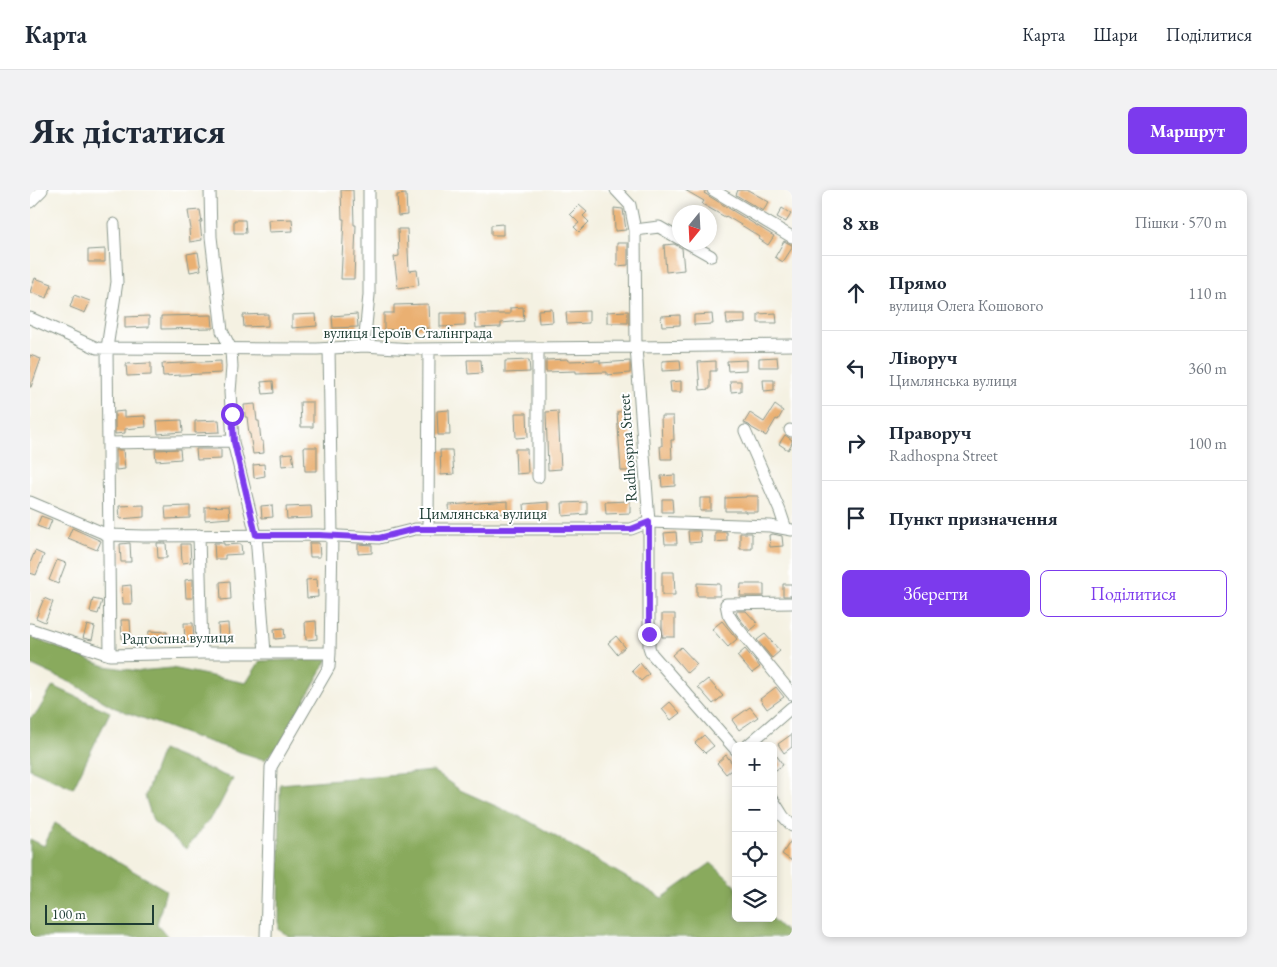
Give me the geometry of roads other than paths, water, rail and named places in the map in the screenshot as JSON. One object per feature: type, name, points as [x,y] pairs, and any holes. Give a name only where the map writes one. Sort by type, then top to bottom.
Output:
[{"type":"street","points":[[30,202],[42,190]]},
{"type":"street","points":[[210,190],[212,237],[222,331],[231,349],[230,392],[234,441],[256,535],[265,653]]},
{"type":"street","points":[[364,346],[369,295],[369,190]]},
{"type":"street","points":[[616,190],[630,205],[635,230],[659,228],[672,235]]},
{"type":"street","points":[[712,190],[792,236]]},
{"type":"street","points":[[110,655],[107,348],[117,282],[114,224]]},
{"type":"street","name":"Radhospna Street","points":[[635,230],[636,347],[649,522],[649,647],[652,653],[732,745]]},
{"type":"street","points":[[700,250],[711,256]]},
{"type":"street","name":"вулиця Героїв Сталінграда","points":[[30,318],[96,348],[231,349],[364,346],[429,349],[792,344]]},
{"type":"street","points":[[266,937],[271,767],[329,667],[332,536],[329,348]]},
{"type":"street","points":[[538,348],[538,477]]},
{"type":"street","points":[[428,529],[429,349]]},
{"type":"street","points":[[745,431],[789,529]]},
{"type":"street","points":[[108,443],[234,441]]},
{"type":"street","name":"Цимлянська вулиця","points":[[30,502],[108,536],[256,535],[379,538],[415,529],[631,529],[649,522],[770,526],[789,529]]},
{"type":"street","points":[[200,535],[202,653]]},
{"type":"street","points":[[792,603],[726,604],[728,614],[733,622],[792,694]]},
{"type":"street","name":"Радгоспна вулиця","points":[[30,629],[110,655],[330,653]]},
{"type":"street","points":[[752,742],[792,707]]},
{"type":"street","points":[[777,806],[792,826]]}]
